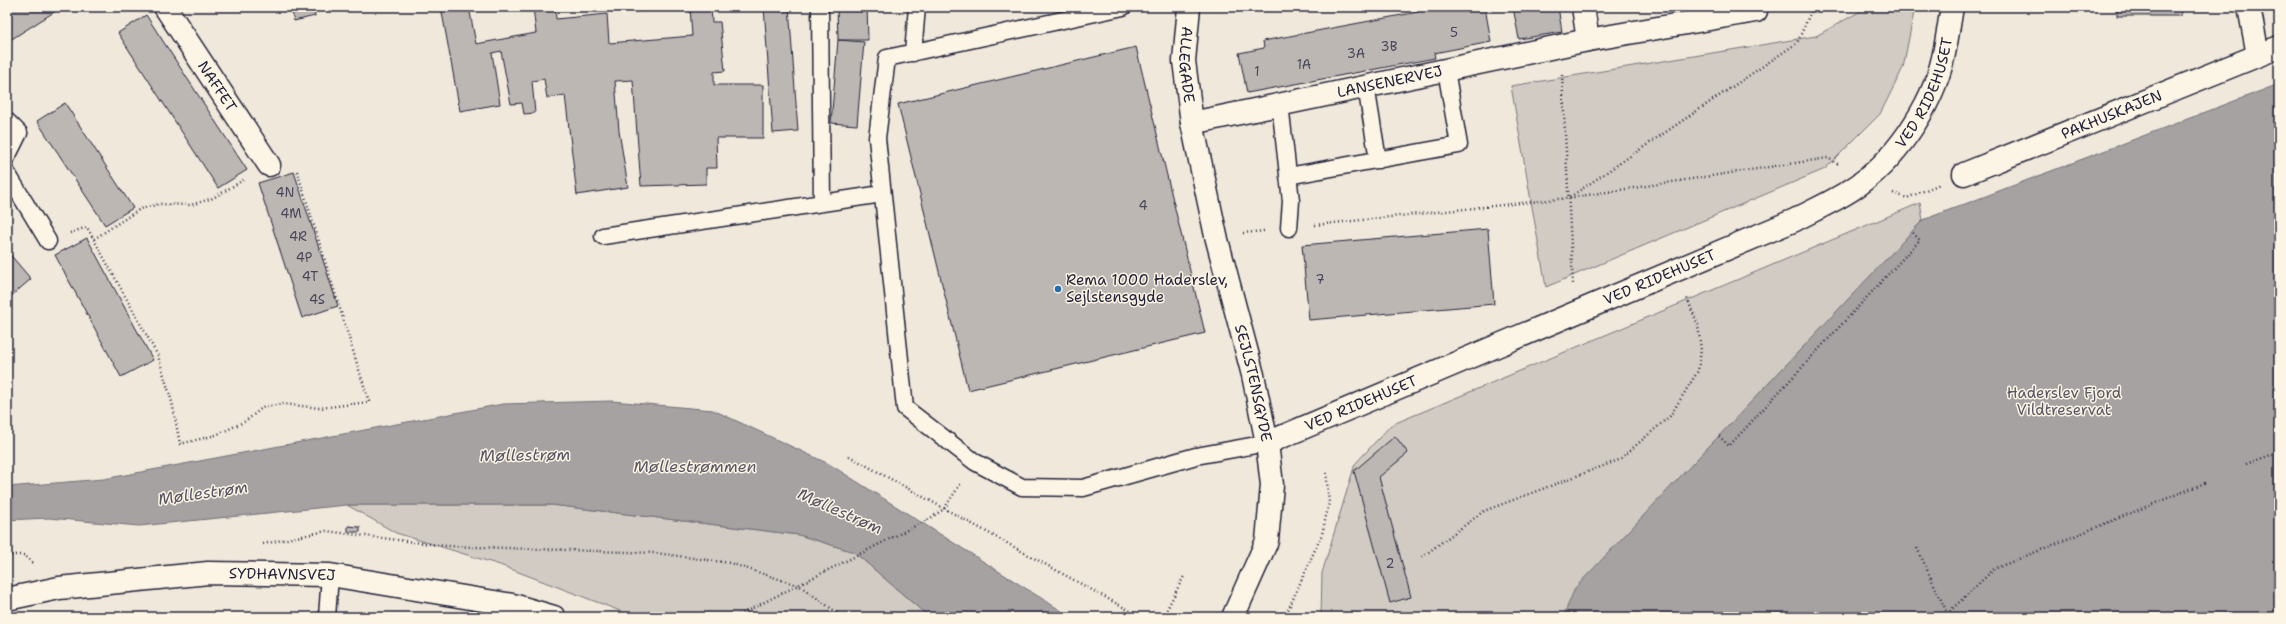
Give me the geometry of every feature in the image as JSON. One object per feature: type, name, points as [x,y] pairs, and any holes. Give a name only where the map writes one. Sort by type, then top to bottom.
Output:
[{"type":"street","name":"NAFFET","points":[[165,7],[270,164]]},
{"type":"street","name":"ALLEGADE","points":[[1189,7],[1184,61],[1192,122]]},
{"type":"street","points":[[1583,7],[1588,40]]},
{"type":"street","name":"VED RIDEHUSET","points":[[1267,443],[1574,312],[1795,220],[1852,189],[1890,156],[1913,127],[1931,94],[1943,59],[1952,7]]},
{"type":"street","points":[[2249,7],[2258,55]]},
{"type":"street","name":"LANSENERVEJ","points":[[1192,122],[1588,40],[1756,11]]},
{"type":"street","name":"PAKHUSKAJEN","points":[[1964,174],[2279,47]]},
{"type":"street","name":"SEJLSTENSGYDE","points":[[1192,122],[1216,236],[1253,375],[1267,443],[1272,485],[1268,541],[1233,617]]},
{"type":"street","name":"SYDHAVNSVEJ","points":[[7,599],[59,588],[208,573],[330,575],[513,605],[554,617]]},
{"type":"lane","points":[[820,7],[822,203]]},
{"type":"lane","points":[[913,52],[917,7]]},
{"type":"lane","points":[[1123,7],[887,58],[877,138],[905,408],[975,462],[1022,487],[1083,488],[1196,456],[1267,443]]},
{"type":"lane","points":[[1288,176],[1459,145],[1446,70]]},
{"type":"lane","points":[[1366,86],[1378,160]]},
{"type":"lane","points":[[1280,104],[1291,201],[1289,228]]},
{"type":"lane","points":[[7,121],[19,133],[7,157]]},
{"type":"lane","points":[[7,173],[48,241]]},
{"type":"lane","points":[[602,236],[882,194]]},
{"type":"lane","points":[[327,617],[330,575]]},
{"type":"path","points":[[1568,198],[1797,43],[1813,7]]},
{"type":"path","points":[[1560,46],[1574,312]]},
{"type":"path","points":[[1216,236],[1568,198],[1828,158],[1862,181],[1907,198],[1964,174]]},
{"type":"path","points":[[48,241],[87,228],[158,356],[172,402],[180,444],[216,435],[246,421],[263,407],[283,404],[320,408],[369,402],[295,163],[270,164],[214,198],[191,205],[159,204],[140,209],[94,239]]},
{"type":"path","points":[[1719,436],[1729,446],[1920,240],[1912,232]]},
{"type":"path","points":[[1422,557],[1484,511],[1619,460],[1670,416],[1698,371],[1701,350],[1698,326],[1674,270]]},
{"type":"path","points":[[2246,464],[2279,452]]},
{"type":"path","points":[[849,456],[945,507],[1141,617]]},
{"type":"path","points":[[1285,617],[1322,534],[1329,503],[1326,470]]},
{"type":"path","points":[[1948,614],[1994,569],[2207,482]]},
{"type":"path","points":[[735,617],[800,586],[930,519],[945,507]]},
{"type":"path","points":[[257,545],[326,531],[446,546],[656,553],[730,563],[800,586],[843,617]]},
{"type":"path","points":[[1917,548],[1949,617]]},
{"type":"path","points":[[7,555],[24,555],[38,568]]},
{"type":"path","points":[[1163,617],[1184,576]]},
{"type":"shaded area","points":[[1868,7],[1915,7],[1903,68],[1880,114],[1825,169],[1546,287],[1511,86],[1816,36]]},
{"type":"shaded area","points":[[1920,203],[1923,220],[1903,241],[2279,617],[1321,617],[1322,573],[1355,464],[1391,425]]},
{"type":"shaded area","points":[[347,505],[552,505],[799,535],[854,552],[929,617],[636,617],[500,565],[396,533]]},
{"type":"water","name":"Haderslev Fjord Vildtreservat","points":[[2279,84],[2279,617],[1563,617],[1575,588],[1923,220]]},
{"type":"water","name":"Møllestrømmen","points":[[612,401],[713,410],[829,464],[1071,617],[929,617],[854,552],[799,535],[552,505],[347,505],[139,526],[49,518],[7,520],[7,487],[104,479],[503,404]]},
{"type":"building","points":[[7,7],[62,7],[7,42]]},
{"type":"building","points":[[291,7],[314,7],[315,16],[294,21]]},
{"type":"building","points":[[441,7],[469,7],[476,44],[536,33],[533,7],[555,7],[556,19],[607,14],[609,43],[692,36],[690,7],[711,7],[712,22],[720,22],[725,71],[714,72],[714,85],[763,85],[763,138],[716,138],[717,168],[706,168],[706,184],[641,186],[633,80],[615,81],[619,131],[628,187],[577,195],[565,95],[547,98],[544,79],[532,81],[535,113],[524,114],[522,103],[511,104],[501,51],[492,53],[500,104],[460,111]]},
{"type":"building","points":[[634,7],[659,7],[660,10],[634,12]]},
{"type":"building","points":[[764,7],[789,7],[798,131],[773,133]]},
{"type":"building","points":[[837,7],[867,7],[868,40],[838,40]]},
{"type":"building","points":[[1417,7],[1485,7],[1491,42],[1434,53],[1435,58],[1247,93],[1239,53],[1264,48],[1263,41],[1418,12]]},
{"type":"building","points":[[1513,7],[1558,7],[1562,32],[1519,39]]},
{"type":"building","points":[[2117,7],[2181,7],[2181,16],[2117,16]]},
{"type":"building","points":[[146,15],[247,170],[218,188],[118,33]]},
{"type":"building","points":[[838,40],[864,42],[857,125],[831,123]]},
{"type":"building","points":[[1136,47],[1205,333],[968,390],[898,104]]},
{"type":"building","points":[[65,103],[133,208],[105,225],[37,121]]},
{"type":"building","points":[[294,172],[338,306],[302,318],[258,183]]},
{"type":"building","points":[[1488,229],[1494,304],[1309,320],[1302,245]]},
{"type":"building","points":[[87,238],[153,360],[121,377],[55,255]]},
{"type":"building","points":[[7,251],[31,279],[10,297],[7,295]]},
{"type":"building","points":[[1395,436],[1408,453],[1379,477],[1411,597],[1390,603],[1354,471]]},
{"type":"building","points":[[348,526],[360,527],[360,532],[348,532]]},
{"type":"place","name":"Rema 1000 Haderslev, Sejlstensgyde","points":[[1058,289]]},
{"type":"water label","name":"Møllestrøm","points":[[525,455]]},
{"type":"water label","name":"Møllestrøm","points":[[203,493]]},
{"type":"water label","name":"Møllestrøm","points":[[840,511]]}]
